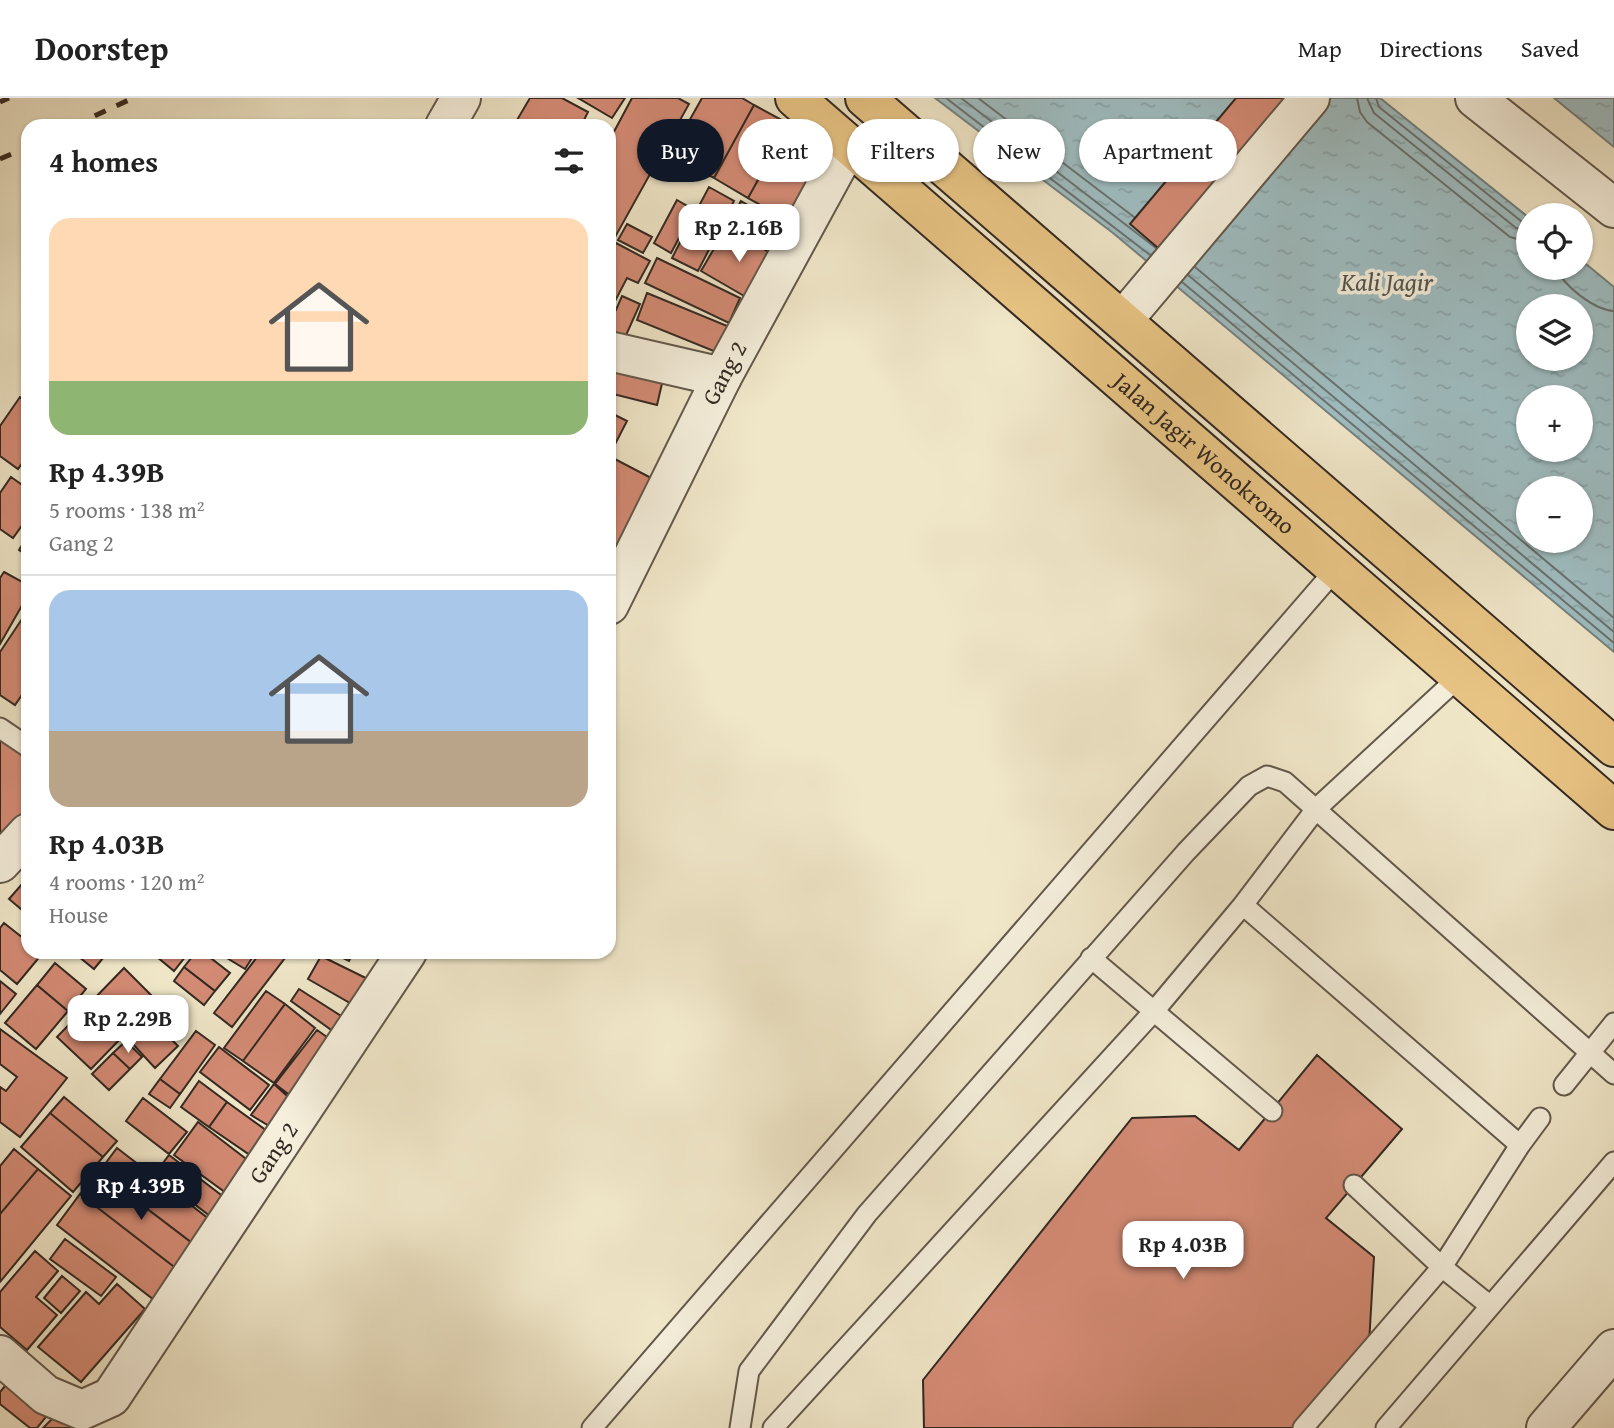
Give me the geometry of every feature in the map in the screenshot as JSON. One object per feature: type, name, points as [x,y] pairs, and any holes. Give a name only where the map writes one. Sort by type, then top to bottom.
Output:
[{"type":"main road","name":"Jalan Jagir Wonokromo","points":[[795,98],[847,145]]},
{"type":"main road","name":"Jalan Jagir Wonokromo","points":[[865,98],[1614,747]]},
{"type":"main road","name":"Jalan Jagir Wonokromo","points":[[890,182],[1614,810]]},
{"type":"main road","points":[[1336,569],[1367,533]]},
{"type":"street","points":[[449,119],[461,98]]},
{"type":"street","points":[[1122,320],[1310,98]]},
{"type":"street","points":[[1475,98],[1614,208]]},
{"type":"street","name":"Gang 2","points":[[616,592],[722,377],[847,148]]},
{"type":"street","points":[[616,353],[722,377]]},
{"type":"street","points":[[0,863],[21,840]]},
{"type":"street","name":"Gang 2","points":[[0,1355],[46,1395],[82,1410],[111,1397],[402,959]]},
{"type":"street","points":[[1546,1428],[1614,1349]]},
{"type":"lane","points":[[592,1428],[1336,569]]},
{"type":"lane","points":[[773,1428],[1154,1010],[1243,905],[1316,810],[1460,676]]},
{"type":"lane","points":[[0,728],[21,742]]},
{"type":"lane","points":[[740,1428],[749,1371],[867,1214],[1091,958],[1249,786],[1267,776],[1286,782],[1614,1074]]},
{"type":"lane","points":[[1243,905],[1520,1145]]},
{"type":"lane","points":[[1091,958],[1272,1111]]},
{"type":"lane","points":[[1564,1085],[1614,1023]]},
{"type":"lane","points":[[1303,1428],[1442,1267],[1540,1118]]},
{"type":"lane","points":[[1386,1428],[1614,1162]]},
{"type":"lane","points":[[1354,1185],[1442,1267],[1489,1305]]},
{"type":"water","name":"Kali Jagir","points":[[935,98],[1380,98],[1516,207],[1516,280],[1593,280],[1593,270],[1614,287],[1614,652],[1113,233],[1046,182],[1065,182],[1065,119],[973,119],[973,127]]},
{"type":"water","points":[[1554,98],[1614,98],[1614,147]]},
{"type":"building","points":[[530,98],[562,98],[588,112],[584,119],[518,119]]},
{"type":"building","points":[[578,98],[625,98],[612,118]]},
{"type":"building","points":[[632,98],[678,98],[689,104],[681,119],[637,119],[637,182],[646,182],[616,235],[616,128]]},
{"type":"building","points":[[702,98],[742,98],[754,105],[746,119],[738,119],[738,134],[724,160],[724,119],[690,119]]},
{"type":"building","points":[[1236,98],[1285,98],[1237,155],[1237,119],[1218,119]]},
{"type":"building","points":[[754,105],[780,119],[746,119]]},
{"type":"building","points":[[738,134],[738,182],[757,182],[748,198],[721,182],[724,182],[724,160]]},
{"type":"building","points":[[757,182],[813,182],[791,222],[748,198]]},
{"type":"building","points":[[1165,182],[1214,182],[1158,248],[1130,224]]},
{"type":"building","points":[[709,187],[734,201],[718,232],[692,219]]},
{"type":"building","points":[[677,200],[694,210],[671,253],[654,243]]},
{"type":"building","points":[[741,201],[791,230],[776,256],[726,228]]},
{"type":"building","points":[[692,219],[718,232],[698,271],[672,258]]},
{"type":"building","points":[[627,224],[652,237],[643,253],[618,240]]},
{"type":"building","points":[[726,228],[776,256],[751,300],[701,271]]},
{"type":"building","points":[[616,243],[650,261],[638,283],[627,278],[616,299]]},
{"type":"building","points":[[657,258],[740,298],[729,323],[645,283]]},
{"type":"building","points":[[647,293],[732,328],[721,354],[637,320]]},
{"type":"building","points":[[622,296],[640,304],[623,342],[616,339],[616,310]]},
{"type":"building","points":[[616,362],[664,375],[657,405],[616,395]]},
{"type":"building","points":[[21,398],[21,465],[18,469],[0,456],[0,426]]},
{"type":"building","points":[[616,416],[627,421],[616,442]]},
{"type":"building","points":[[616,460],[655,480],[616,553]]},
{"type":"building","points":[[11,477],[21,484],[21,527],[13,538],[0,529],[0,493]]},
{"type":"building","points":[[4,572],[21,581],[21,607],[0,644],[0,578]]},
{"type":"building","points":[[21,620],[21,696],[15,705],[0,695],[0,652]]},
{"type":"building","points":[[0,740],[21,754],[21,831],[0,860]]},
{"type":"building","points":[[21,885],[21,909],[9,899]]},
{"type":"building","points":[[4,923],[21,936],[21,959],[38,959],[17,984],[0,970],[0,928]]},
{"type":"building","points":[[82,959],[102,959],[94,969]]},
{"type":"building","points":[[159,959],[183,959],[174,971]]},
{"type":"building","points":[[190,959],[212,959],[230,973],[215,991],[184,967]]},
{"type":"building","points":[[229,959],[251,959],[245,969]]},
{"type":"building","points":[[256,959],[284,959],[232,1027],[214,1013]]},
{"type":"building","points":[[319,959],[327,959],[378,984],[364,1011],[308,979]]},
{"type":"building","points":[[55,963],[86,989],[68,1011],[37,985]]},
{"type":"building","points":[[184,967],[215,991],[204,1005],[174,981]]},
{"type":"building","points":[[124,968],[157,1001],[91,1069],[57,1037]]},
{"type":"building","points":[[0,981],[16,994],[0,1014]]},
{"type":"building","points":[[37,985],[68,1011],[36,1049],[5,1023]]},
{"type":"building","points":[[299,989],[349,1021],[341,1037],[291,1001]]},
{"type":"building","points":[[266,991],[285,1004],[243,1061],[224,1048]]},
{"type":"building","points":[[285,1004],[315,1028],[274,1083],[243,1061]]},
{"type":"building","points":[[153,1021],[178,1046],[155,1068],[131,1042]]},
{"type":"building","points":[[0,1029],[67,1078],[20,1137],[0,1122],[0,1087],[6,1091],[17,1077],[0,1064]]},
{"type":"building","points":[[317,1030],[341,1047],[299,1102],[275,1084]]},
{"type":"building","points":[[196,1031],[215,1045],[180,1094],[160,1079]]},
{"type":"building","points":[[126,1041],[142,1057],[130,1069],[113,1053]]},
{"type":"building","points":[[219,1047],[269,1085],[250,1110],[200,1072]]},
{"type":"building","points":[[113,1053],[130,1069],[109,1090],[92,1074]]},
{"type":"building","points":[[1317,1055],[1402,1129],[1326,1218],[1374,1257],[1369,1344],[1294,1428],[924,1428],[923,1380],[1132,1118],[1195,1116],[1239,1150]]},
{"type":"building","points":[[160,1079],[180,1094],[170,1108],[149,1094]]},
{"type":"building","points":[[199,1081],[227,1102],[209,1127],[181,1107]]},
{"type":"building","points":[[274,1084],[298,1106],[279,1132],[251,1115]]},
{"type":"building","points":[[64,1097],[117,1141],[103,1157],[50,1113]]},
{"type":"building","points":[[143,1098],[187,1132],[169,1154],[126,1121]]},
{"type":"building","points":[[227,1102],[274,1136],[257,1160],[209,1127]]},
{"type":"building","points":[[50,1113],[103,1157],[73,1192],[21,1147]]},
{"type":"building","points":[[198,1122],[254,1165],[233,1198],[174,1155]]},
{"type":"building","points":[[117,1148],[218,1226],[200,1249],[99,1172]]},
{"type":"building","points":[[14,1149],[38,1169],[0,1214],[0,1166]]},
{"type":"building","points":[[169,1155],[225,1198],[210,1216],[155,1174]]},
{"type":"building","points":[[38,1169],[71,1196],[0,1282],[0,1214]]},
{"type":"building","points":[[99,1172],[200,1249],[182,1273],[80,1194]]},
{"type":"building","points":[[80,1194],[182,1273],[158,1303],[57,1225]]},
{"type":"building","points":[[65,1239],[116,1277],[101,1296],[50,1259]]},
{"type":"building","points":[[35,1251],[58,1271],[36,1297],[57,1315],[27,1350],[0,1327],[0,1292]]},
{"type":"building","points":[[62,1276],[80,1291],[61,1313],[44,1298]]},
{"type":"building","points":[[117,1284],[145,1309],[81,1382],[38,1347],[86,1292],[99,1304]]},
{"type":"building","points":[[14,1375],[54,1407],[37,1428],[30,1428],[0,1404],[0,1392]]},
{"type":"building","points":[[64,1407],[77,1420],[69,1428],[43,1428]]},
{"type":"railway","points":[[0,102],[9,98]]},
{"type":"railway","points":[[88,119],[133,98]]},
{"type":"railway","points":[[0,159],[21,150]]}]
